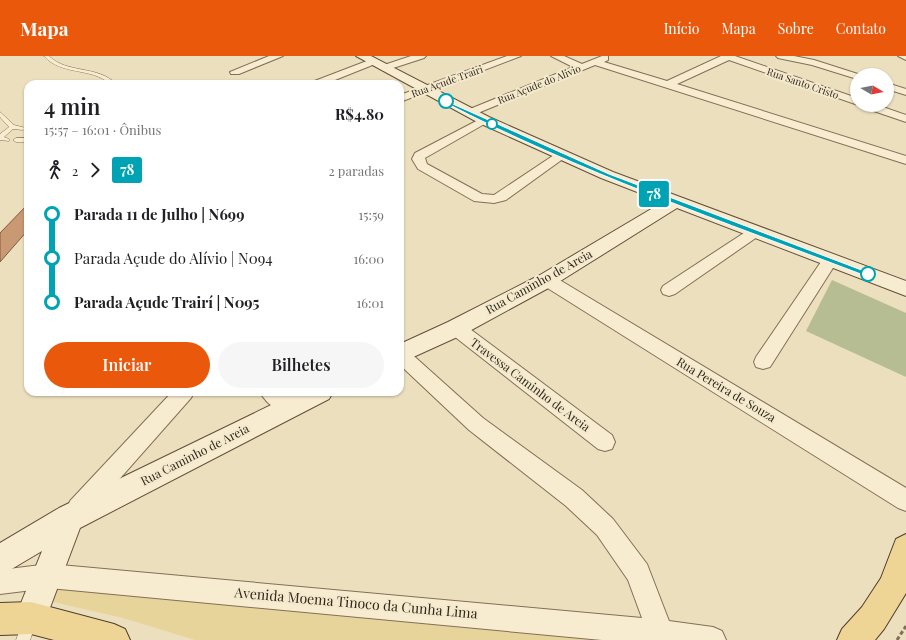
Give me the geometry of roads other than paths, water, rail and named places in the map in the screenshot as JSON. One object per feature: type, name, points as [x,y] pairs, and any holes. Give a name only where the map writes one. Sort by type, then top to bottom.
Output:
[{"type":"main road","points":[[853,640],[873,618],[893,587],[906,549]]},
{"type":"main road","points":[[0,619],[27,629],[114,640]]},
{"type":"street","points":[[235,72],[278,56]]},
{"type":"street","points":[[326,80],[373,62],[421,56]]},
{"type":"street","name":"Rua Açude Trairi","points":[[404,97],[516,56]]},
{"type":"street","points":[[556,56],[580,67]]},
{"type":"street","name":"Rua Açude do Alivio","points":[[469,113],[610,56]]},
{"type":"street","points":[[669,84],[727,56]]},
{"type":"street","name":"Rua Santo Cristo","points":[[727,56],[850,100]]},
{"type":"street","points":[[782,56],[814,63],[850,74]]},
{"type":"street","points":[[373,62],[469,113],[561,156],[675,202],[906,289]]},
{"type":"street","points":[[595,62],[669,84],[906,160]]},
{"type":"street","points":[[894,88],[906,92]]},
{"type":"street","points":[[886,112],[906,119]]},
{"type":"street","points":[[484,120],[419,156],[418,159],[422,166],[479,198],[494,199],[501,196],[561,156]]},
{"type":"street","name":"Rua Caminho de Areia","points":[[404,352],[456,328],[547,280],[675,202]]},
{"type":"street","points":[[669,290],[755,232]]},
{"type":"street","points":[[763,362],[830,260]]},
{"type":"street","name":"Rua Pereira de Souza","points":[[547,280],[906,500]]},
{"type":"street","name":"Travessa Caminho de Areia","points":[[456,328],[605,442]]},
{"type":"street","points":[[404,358],[476,424],[574,498],[605,527],[638,573],[661,633]]},
{"type":"street","points":[[27,629],[49,576],[70,518],[180,396]]},
{"type":"street","name":"Rua Caminho de Areia","points":[[0,560],[70,518],[280,400],[300,396]]},
{"type":"street","name":"Avenida Moema Tinoco da Cunha Lima","points":[[0,582],[49,576],[324,600],[661,633],[713,640]]},
{"type":"lane","points":[[46,56],[53,63],[91,73],[108,80]]},
{"type":"lane","points":[[0,114],[12,127],[23,128]]},
{"type":"lane","points":[[7,140],[1,138],[12,127]]},
{"type":"lane","points":[[16,140],[24,140]]}]
